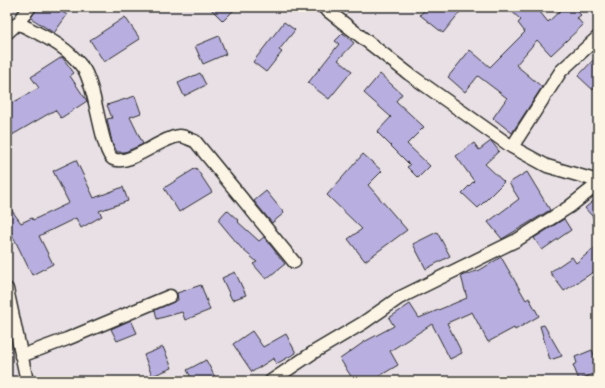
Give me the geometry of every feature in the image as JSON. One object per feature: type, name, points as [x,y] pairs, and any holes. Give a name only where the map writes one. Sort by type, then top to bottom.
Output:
[{"type":"street","points":[[7,34],[18,23],[30,7]]},
{"type":"street","points":[[323,7],[409,74],[512,147],[547,166],[598,181]]},
{"type":"street","points":[[18,23],[65,48],[84,69],[95,98],[106,149],[112,158],[120,161],[132,157],[167,139],[182,136],[194,141],[294,262]]},
{"type":"street","points":[[512,147],[561,71],[598,37]]},
{"type":"street","points":[[271,381],[314,352],[363,323],[399,298],[517,240],[569,207],[598,184]]},
{"type":"street","points":[[7,289],[26,381]]},
{"type":"street","points":[[21,356],[67,339],[170,296]]},
{"type":"building","points":[[37,7],[55,7],[67,15],[54,33],[31,18]]},
{"type":"building","points":[[209,7],[237,7],[223,21]]},
{"type":"building","points":[[427,7],[464,7],[443,33],[420,15]]},
{"type":"building","points":[[507,7],[536,7],[548,22],[564,7],[573,7],[581,15],[577,18],[583,25],[551,55],[537,40],[516,65],[542,87],[512,133],[493,118],[507,98],[478,76],[465,92],[448,77],[470,50],[490,67],[525,32],[518,23],[521,20]]},
{"type":"building","points":[[125,17],[140,39],[104,62],[90,40]]},
{"type":"building","points":[[284,22],[295,30],[279,50],[282,52],[266,72],[253,62]]},
{"type":"building","points":[[343,33],[354,43],[338,60],[352,71],[329,99],[308,83],[339,44],[335,41]]},
{"type":"building","points":[[219,36],[226,54],[203,64],[195,46]]},
{"type":"building","points":[[598,55],[598,84],[593,90],[578,76]]},
{"type":"building","points":[[62,57],[74,73],[70,76],[87,101],[61,118],[55,110],[7,138],[7,106],[39,88],[31,77]]},
{"type":"building","points":[[200,73],[206,85],[184,96],[178,83]]},
{"type":"building","points":[[380,74],[402,94],[396,101],[424,127],[407,144],[430,166],[418,178],[407,167],[410,165],[377,132],[391,117],[364,93]]},
{"type":"building","points":[[135,96],[141,113],[130,117],[143,144],[125,152],[117,152],[112,142],[107,119],[112,118],[107,105]]},
{"type":"building","points":[[491,141],[499,151],[485,164],[504,182],[478,208],[462,193],[474,181],[456,156],[474,143],[479,150]]},
{"type":"building","points":[[363,154],[382,171],[368,185],[407,230],[365,261],[348,239],[362,229],[327,195]]},
{"type":"building","points":[[76,160],[94,198],[123,187],[128,201],[99,211],[102,216],[81,228],[76,218],[39,236],[53,264],[32,275],[7,224],[7,204],[21,223],[32,218],[33,220],[69,203],[53,171]]},
{"type":"building","points":[[196,168],[212,192],[179,212],[164,188]]},
{"type":"building","points":[[527,172],[550,210],[502,239],[488,222],[519,199],[509,183]]},
{"type":"building","points":[[266,191],[284,213],[272,223],[254,201]]},
{"type":"building","points":[[598,197],[598,223],[585,208]]},
{"type":"building","points":[[227,210],[259,241],[264,237],[285,264],[266,279],[253,264],[257,262],[242,249],[218,220]]},
{"type":"building","points":[[564,219],[571,230],[542,250],[534,238]]},
{"type":"building","points":[[437,232],[450,256],[426,269],[413,244]]},
{"type":"building","points":[[598,245],[598,269],[564,291],[550,272],[572,257],[576,263]]},
{"type":"building","points":[[501,257],[526,300],[529,298],[539,316],[515,330],[514,328],[488,342],[472,312],[447,323],[462,353],[450,359],[432,324],[390,351],[398,365],[371,381],[354,381],[340,359],[364,342],[394,326],[389,318],[410,304],[419,318],[467,298],[461,276],[480,270]]},
{"type":"building","points":[[235,272],[246,295],[232,300],[222,278]]},
{"type":"building","points":[[201,285],[210,310],[185,320],[182,312],[157,319],[155,310],[178,300],[177,293]]},
{"type":"building","points":[[131,320],[137,333],[117,341],[111,329]]},
{"type":"building","points":[[544,325],[562,356],[550,360],[540,326]]},
{"type":"building","points":[[252,331],[263,347],[286,334],[296,353],[276,364],[274,358],[252,372],[233,344]]},
{"type":"building","points":[[163,347],[172,368],[152,376],[144,355]]},
{"type":"building","points":[[592,350],[598,364],[598,372],[579,380],[573,365],[577,363],[575,357]]},
{"type":"building","points":[[206,360],[217,381],[193,381],[187,370]]}]
